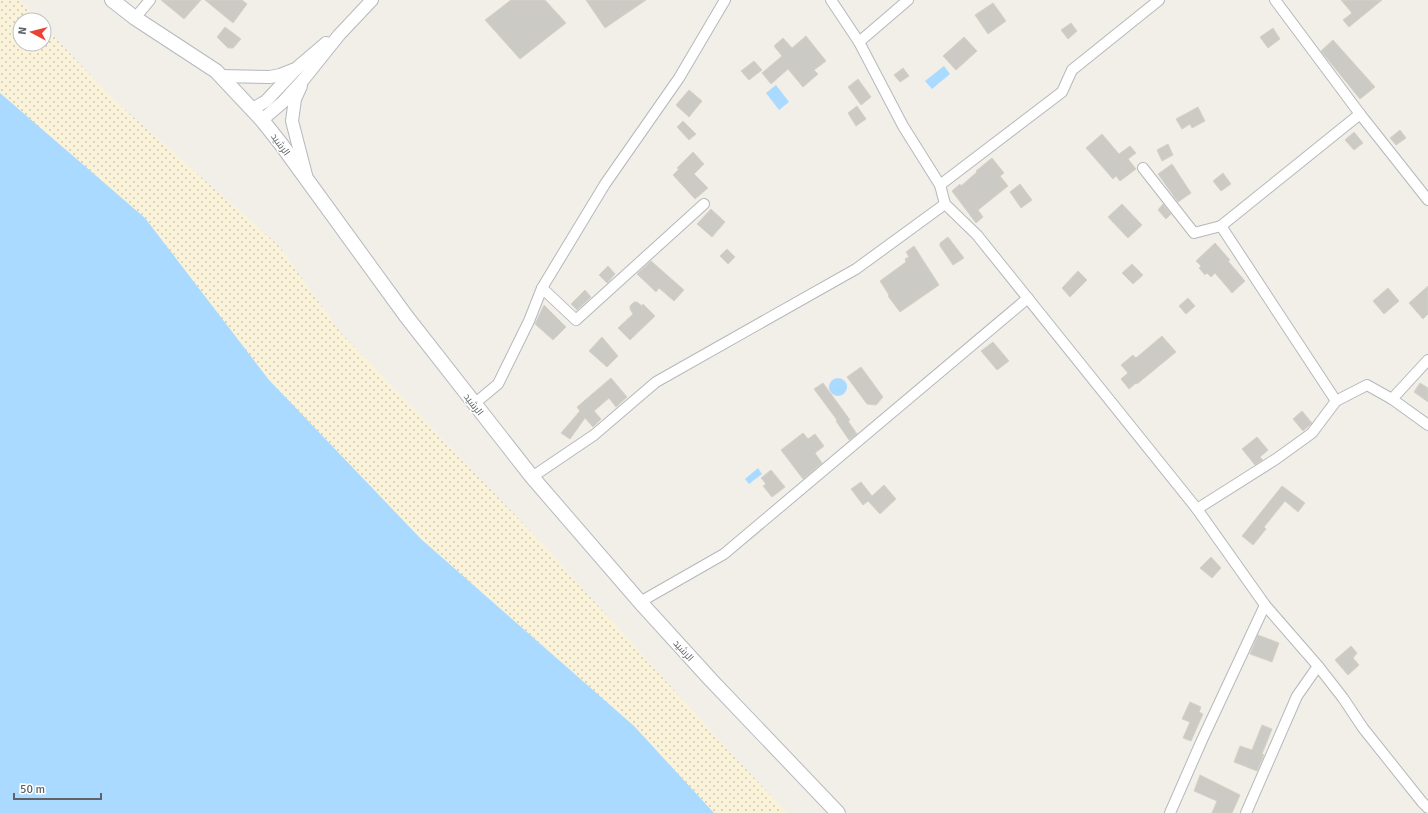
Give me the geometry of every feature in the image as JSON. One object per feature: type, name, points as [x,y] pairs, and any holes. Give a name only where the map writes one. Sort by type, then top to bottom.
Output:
[{"type":"main road","name":"الرشيد","points":[[112,0],[135,18],[216,71],[253,109],[281,144],[307,182],[406,316],[532,477],[640,602],[711,680],[838,813]]},
{"type":"street","points":[[135,18],[150,0]]},
{"type":"street","points":[[262,120],[283,102],[303,80],[339,35],[372,0]]},
{"type":"street","points":[[474,404],[498,384],[529,321],[542,288],[604,184],[679,78],[725,0]]},
{"type":"street","points":[[831,0],[859,42],[903,126],[940,185],[945,204],[977,235],[1197,509],[1265,605],[1318,666],[1343,698],[1363,728],[1425,805],[1418,813]]},
{"type":"street","points":[[859,42],[908,0]]},
{"type":"street","points":[[940,185],[1062,92],[1072,70],[1159,0]]},
{"type":"street","points":[[1275,0],[1360,114],[1428,200]]},
{"type":"street","points":[[253,109],[266,100],[322,46],[339,35]]},
{"type":"street","points":[[220,76],[270,77],[280,75],[300,66]]},
{"type":"street","points":[[303,80],[295,99],[292,121],[307,182]]},
{"type":"street","points":[[1143,168],[1194,233],[1221,226],[1360,114]]},
{"type":"street","points":[[542,288],[576,320],[704,204]]},
{"type":"street","points":[[532,477],[594,435],[656,382],[856,269],[945,204]]},
{"type":"street","points":[[1221,226],[1336,401]]},
{"type":"street","points":[[640,602],[724,554],[1028,298]]},
{"type":"street","points":[[1392,399],[1428,360]]},
{"type":"street","points":[[1197,509],[1276,460],[1312,433],[1336,401],[1367,385],[1392,399],[1428,425]]},
{"type":"street","points":[[1170,813],[1205,733],[1265,605]]},
{"type":"street","points":[[1246,813],[1298,696],[1318,666]]},
{"type":"sand","points":[[0,0],[20,0],[31,12],[12,12],[12,52],[52,52],[52,34],[113,99],[279,246],[341,333],[538,539],[717,738],[787,813],[714,813],[634,726],[421,539],[269,380],[145,218],[0,93]]},
{"type":"water","points":[[944,66],[950,74],[932,89],[925,81]]},
{"type":"water","points":[[776,85],[789,102],[779,110],[766,93]]},
{"type":"water","points":[[0,93],[145,218],[269,380],[421,539],[634,726],[714,813],[0,813]]},
{"type":"water","points":[[838,378],[844,381],[847,387],[844,393],[838,396],[832,393],[829,387],[832,381]]},
{"type":"water","points":[[758,468],[762,474],[749,484],[745,479]]},
{"type":"building","points":[[161,0],[201,0],[184,19]]},
{"type":"building","points":[[205,0],[242,0],[247,4],[233,23]]},
{"type":"building","points":[[511,0],[545,0],[566,23],[520,59],[485,20]]},
{"type":"building","points":[[586,0],[646,0],[605,28]]},
{"type":"building","points":[[1341,0],[1382,0],[1349,27],[1343,20],[1352,13]]},
{"type":"building","points":[[993,3],[1006,21],[988,34],[975,15]]},
{"type":"building","points":[[1071,23],[1077,31],[1068,39],[1061,30]]},
{"type":"building","points":[[225,27],[241,39],[233,48],[228,48],[217,37]]},
{"type":"building","points":[[1273,28],[1280,39],[1268,48],[1260,37]]},
{"type":"building","points":[[806,36],[826,61],[814,70],[818,74],[803,87],[788,69],[771,84],[762,73],[782,56],[774,46],[783,38],[792,48]]},
{"type":"building","points":[[964,37],[977,51],[956,70],[943,56]]},
{"type":"building","points":[[1333,40],[1375,87],[1360,99],[1321,51]]},
{"type":"building","points":[[754,61],[762,70],[749,80],[741,71]]},
{"type":"building","points":[[903,68],[909,76],[900,82],[894,75]]},
{"type":"building","points":[[858,79],[871,97],[861,105],[848,87]]},
{"type":"building","points":[[689,90],[702,101],[689,117],[676,105]]},
{"type":"building","points":[[857,106],[866,119],[856,126],[848,113]]},
{"type":"building","points":[[1198,107],[1205,121],[1192,128],[1190,124],[1182,129],[1176,119]]},
{"type":"building","points":[[683,121],[696,134],[689,140],[677,127]]},
{"type":"building","points":[[1400,130],[1406,138],[1396,145],[1390,138]]},
{"type":"building","points":[[1354,132],[1363,143],[1354,150],[1345,140]]},
{"type":"building","points":[[1102,134],[1119,154],[1130,146],[1136,153],[1128,159],[1136,169],[1120,181],[1116,176],[1113,179],[1086,148]]},
{"type":"building","points":[[1168,144],[1173,155],[1162,161],[1157,150]]},
{"type":"building","points":[[693,152],[704,164],[694,174],[708,188],[695,199],[673,175],[679,169],[677,168]]},
{"type":"building","points":[[992,158],[1004,173],[1000,176],[1008,186],[978,210],[983,217],[976,223],[952,191],[960,184],[961,186]]},
{"type":"building","points":[[1172,164],[1191,193],[1178,202],[1158,174]]},
{"type":"building","points":[[1223,173],[1231,184],[1221,191],[1213,181]]},
{"type":"building","points":[[1020,184],[1032,200],[1021,208],[1010,192]]},
{"type":"building","points":[[1122,204],[1142,225],[1128,238],[1108,217]]},
{"type":"building","points":[[1163,204],[1171,214],[1166,219],[1158,210]]},
{"type":"building","points":[[711,209],[725,222],[712,237],[697,224]]},
{"type":"building","points":[[948,237],[964,258],[953,265],[940,246],[940,243]]},
{"type":"building","points":[[1215,243],[1230,260],[1228,261],[1245,281],[1232,293],[1215,273],[1211,277],[1207,273],[1205,275],[1199,268],[1201,266],[1196,261]]},
{"type":"building","points":[[914,246],[939,285],[900,312],[888,296],[889,295],[880,281],[906,262],[905,259],[909,257],[906,252]]},
{"type":"building","points":[[727,249],[735,257],[728,264],[720,256]]},
{"type":"building","points":[[651,261],[684,290],[674,301],[659,288],[656,292],[637,274]]},
{"type":"building","points":[[1132,264],[1143,275],[1133,284],[1122,273]]},
{"type":"building","points":[[608,266],[615,274],[607,283],[599,275]]},
{"type":"building","points":[[1078,271],[1087,280],[1070,297],[1062,288]]},
{"type":"building","points":[[1428,286],[1428,314],[1423,319],[1409,303]]},
{"type":"building","points":[[1388,288],[1399,301],[1384,314],[1373,301]]},
{"type":"building","points":[[585,290],[591,297],[577,310],[571,304]]},
{"type":"building","points":[[1188,298],[1195,306],[1186,314],[1179,306]]},
{"type":"building","points":[[634,302],[637,302],[642,306],[643,304],[655,316],[630,340],[618,328],[633,314],[630,306]]},
{"type":"building","points":[[544,305],[566,327],[553,340],[535,324]]},
{"type":"building","points":[[1162,336],[1176,352],[1129,389],[1121,379],[1128,373],[1121,365],[1133,355],[1136,358]]},
{"type":"building","points":[[602,337],[618,356],[607,367],[589,351]]},
{"type":"building","points":[[993,342],[1009,361],[997,370],[981,351]]},
{"type":"building","points":[[861,367],[883,397],[876,405],[867,404],[847,377]]},
{"type":"building","points":[[611,378],[627,397],[616,407],[609,398],[594,411],[601,419],[593,427],[585,418],[570,439],[561,433],[580,411],[577,407]]},
{"type":"building","points":[[823,383],[850,420],[848,421],[857,434],[849,440],[836,421],[837,420],[814,389]]},
{"type":"building","points":[[1420,383],[1428,388],[1428,402],[1414,392]]},
{"type":"building","points":[[1302,411],[1312,423],[1303,431],[1293,419]]},
{"type":"building","points":[[803,433],[808,439],[815,434],[824,446],[815,453],[822,463],[803,479],[781,450]]},
{"type":"building","points":[[1257,437],[1268,450],[1260,457],[1263,460],[1255,465],[1242,449]]},
{"type":"building","points":[[771,470],[785,487],[772,497],[763,486],[766,484],[761,478]]},
{"type":"building","points":[[861,482],[872,496],[884,485],[896,499],[880,514],[868,501],[863,505],[851,489]]},
{"type":"building","points":[[1282,486],[1305,503],[1298,512],[1285,501],[1264,527],[1266,529],[1253,545],[1242,536]]},
{"type":"building","points":[[1211,557],[1221,568],[1212,578],[1200,568]]},
{"type":"building","points":[[1258,635],[1279,643],[1272,662],[1250,654]]},
{"type":"building","points":[[1351,646],[1357,653],[1353,658],[1359,665],[1348,675],[1335,660]]},
{"type":"building","points":[[1190,702],[1201,707],[1199,712],[1203,714],[1191,741],[1183,738],[1190,722],[1182,719]]},
{"type":"building","points":[[1262,725],[1272,729],[1262,754],[1264,755],[1257,771],[1234,762],[1240,746],[1252,750]]},
{"type":"building","points":[[1200,775],[1240,795],[1232,813],[1212,813],[1217,801],[1194,791]]}]
